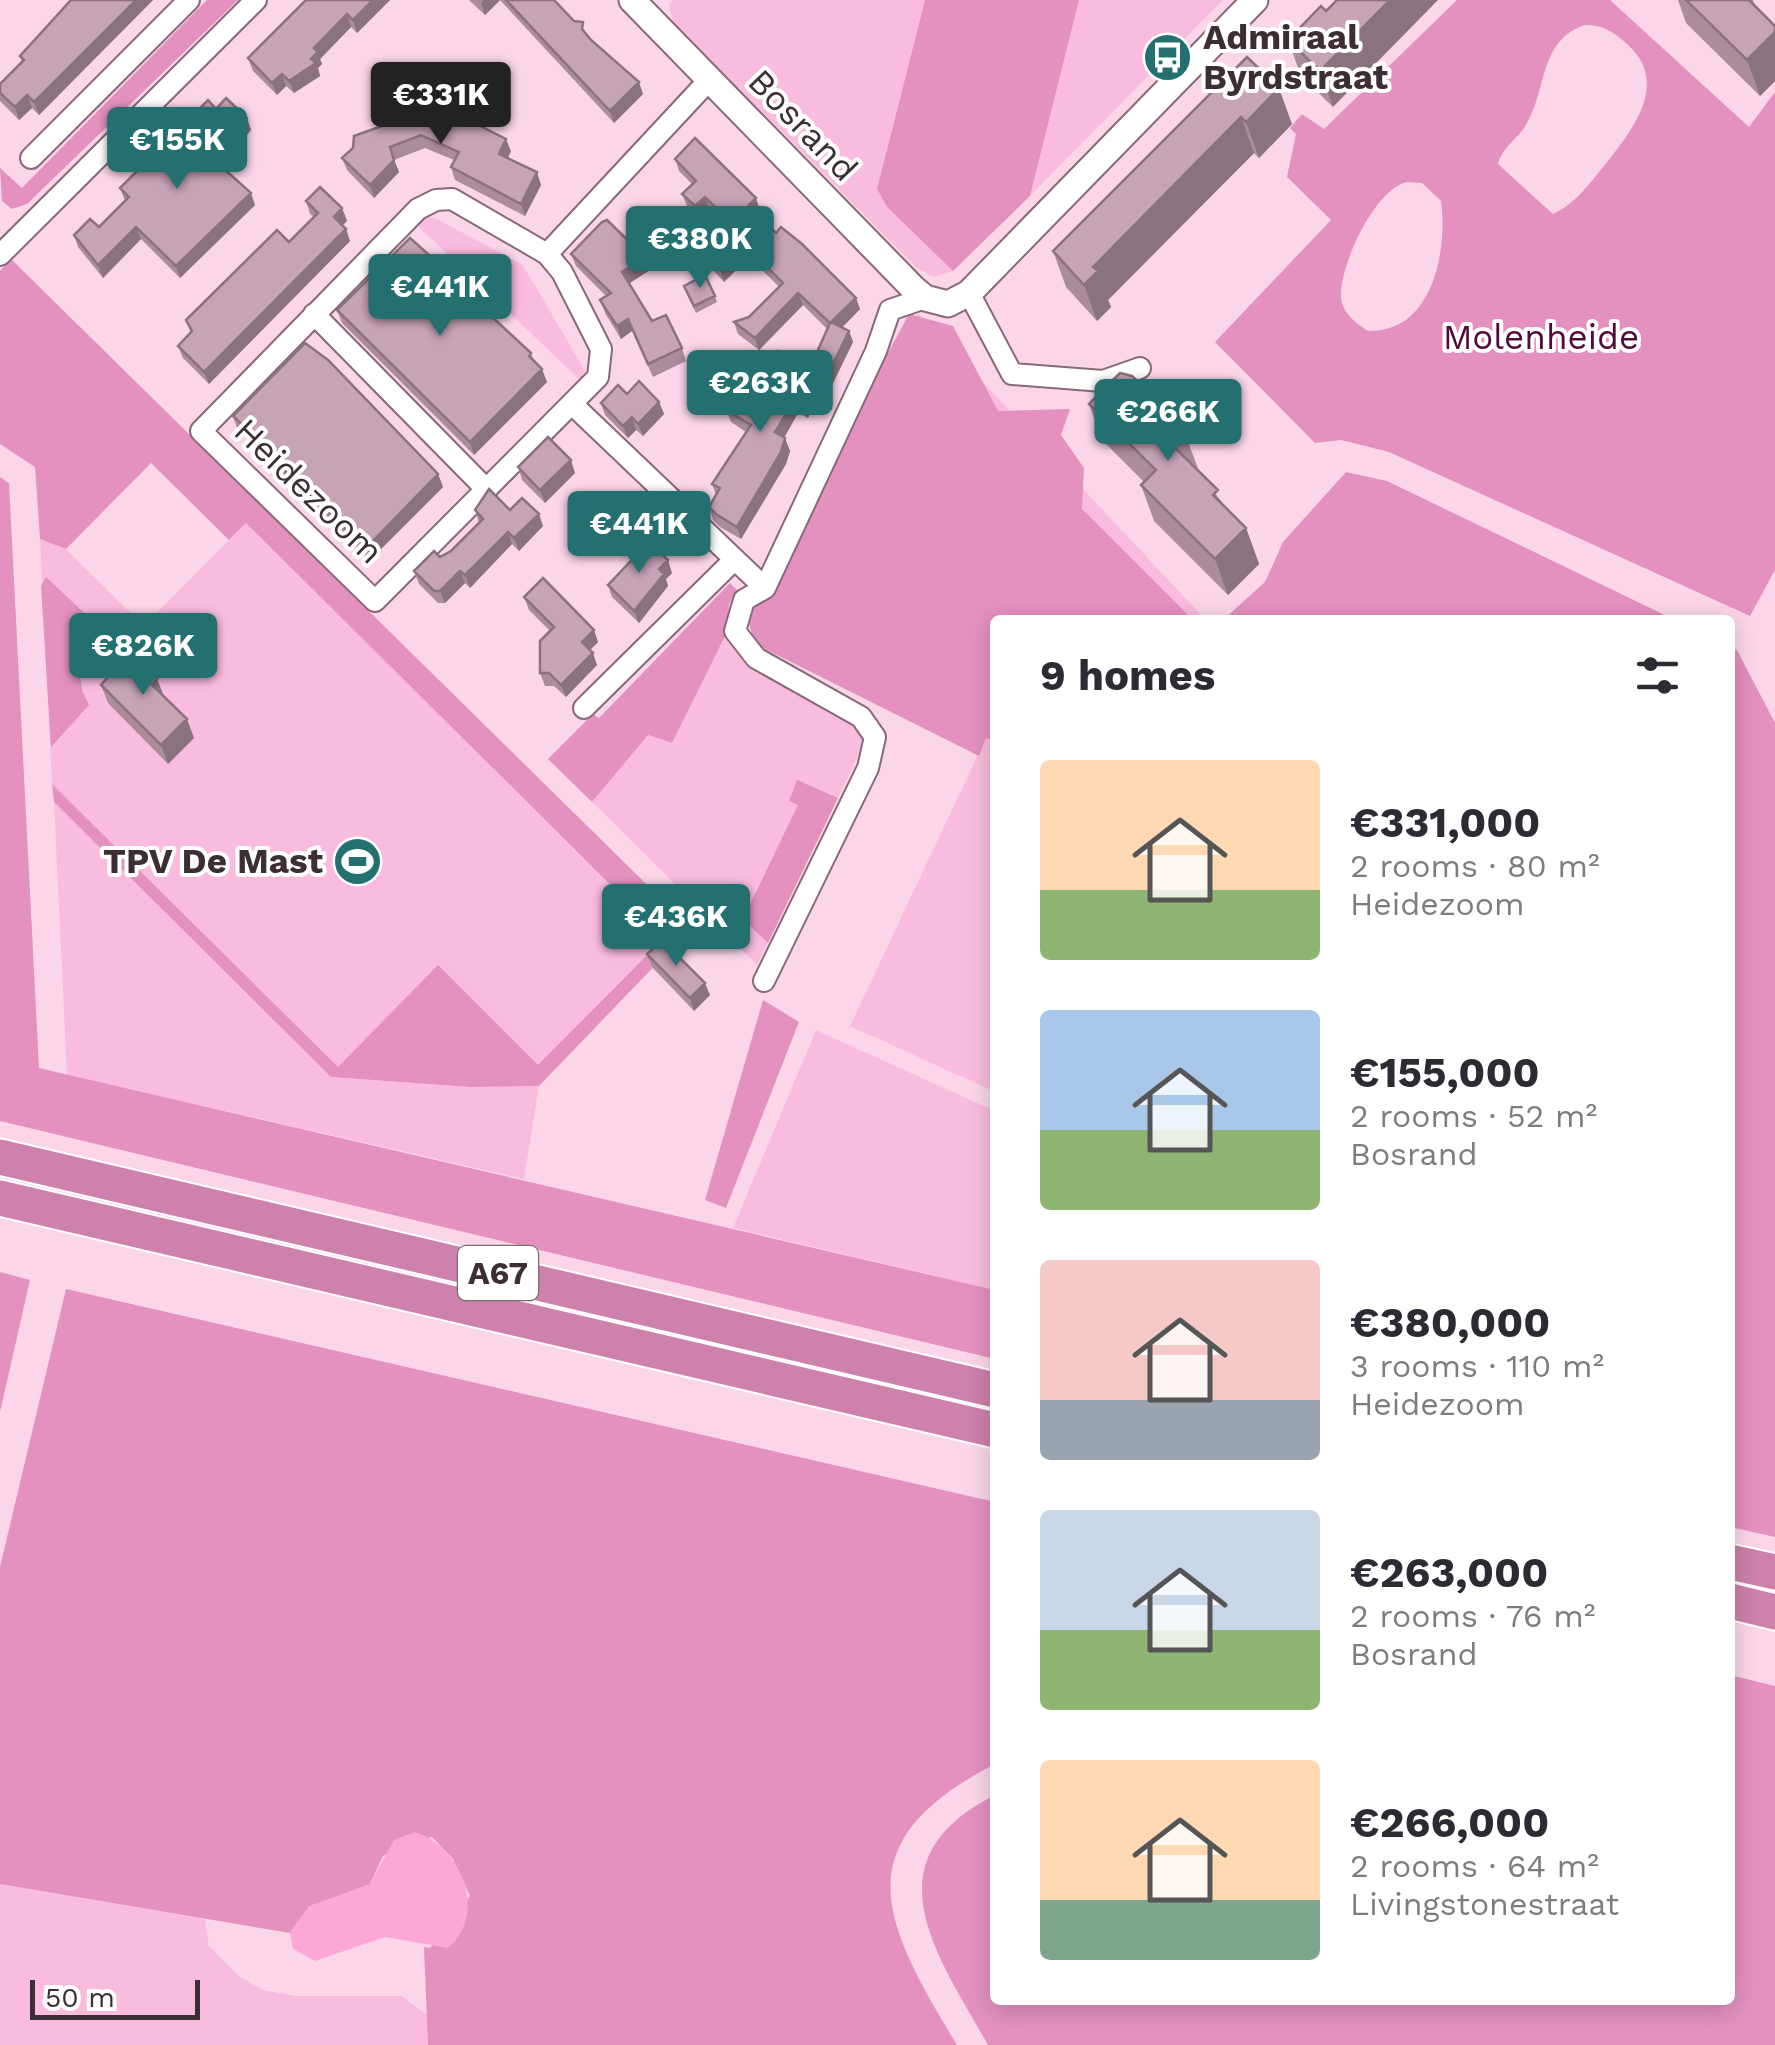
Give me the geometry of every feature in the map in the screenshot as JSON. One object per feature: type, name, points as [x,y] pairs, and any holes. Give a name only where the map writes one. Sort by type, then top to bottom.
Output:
[{"type":"highway","name":"A67","points":[[0,1157],[990,1389]]},
{"type":"highway","name":"A67","points":[[0,1198],[990,1429]]},
{"type":"highway","points":[[1735,1563],[1775,1572]]},
{"type":"highway","points":[[1735,1602],[1775,1612]]},
{"type":"street","points":[[31,158],[189,0]]},
{"type":"street","points":[[0,256],[256,0]]},
{"type":"street","points":[[764,980],[868,768],[875,737],[861,716],[756,658],[736,631],[744,600],[765,588],[876,351],[890,310],[924,298],[948,304],[969,293],[1256,0]]},
{"type":"street","name":"Bosrand","points":[[647,4],[710,80],[924,298]]},
{"type":"street","points":[[547,254],[710,80]]},
{"type":"street","name":"Heidezoom","points":[[452,199],[547,254],[562,272],[601,349],[598,377],[573,405],[375,601],[201,431],[314,314],[418,209],[436,200],[452,199]]},
{"type":"street","points":[[969,293],[1012,374],[1103,381],[1140,368]]},
{"type":"street","points":[[314,314],[486,490]]},
{"type":"street","points":[[573,405],[765,588]]},
{"type":"street","points":[[584,708],[734,560]]},
{"type":"shaded area","points":[[673,0],[925,0],[877,189],[887,207],[953,271],[934,277],[917,268],[673,22],[669,5]]},
{"type":"shaded area","points":[[1079,0],[1223,0],[1030,196]]},
{"type":"shaded area","points":[[421,217],[435,218],[523,265],[585,371],[580,380],[420,228],[416,221]]},
{"type":"shaded area","points":[[918,313],[1201,615],[990,615],[990,1090],[850,1026],[983,744],[760,630]]},
{"type":"shaded area","name":"TPV De Mast","points":[[246,523],[664,938],[538,1066],[338,1068],[52,784],[40,539],[66,549],[144,626]]},
{"type":"shaded area","points":[[727,632],[748,661],[766,674],[864,724],[865,741],[838,798],[797,781],[789,801],[799,805],[743,919],[768,943],[757,965],[592,802],[648,735],[672,743]]},
{"type":"shaded area","points":[[54,802],[331,1077],[470,1087],[539,1086],[524,1179],[67,1075]]},
{"type":"shaded area","points":[[816,1030],[990,1109],[990,1289],[733,1228]]},
{"type":"shaded area","points":[[415,1832],[445,1851],[464,1882],[467,1918],[448,1948],[385,1937],[315,1961],[293,1949],[290,1933],[309,1906],[370,1884],[394,1840]]},
{"type":"shaded area","points":[[0,1884],[205,1919],[209,1946],[239,1976],[263,1990],[296,1996],[402,1996],[427,2015],[428,2045],[0,2045]]},
{"type":"green space","points":[[207,0],[238,0],[27,204],[12,209],[2,201],[0,168],[22,188]]},
{"type":"green space","points":[[925,0],[1079,0],[1030,196],[953,271],[887,207],[877,189]]},
{"type":"green space","name":"Molenheide","points":[[1457,0],[1610,0],[1749,127],[1775,92],[1775,570],[1750,616],[1389,452],[1341,440],[1315,443],[1215,342],[1331,220],[1287,177],[1296,134],[1290,128],[1302,114],[1324,129]],"holes":[[[1585,25],[1608,30],[1627,44],[1640,59],[1646,91],[1635,122],[1615,152],[1581,193],[1553,214],[1498,164],[1533,111],[1551,54],[1570,32]],[[1407,182],[1422,183],[1441,201],[1438,265],[1421,304],[1407,319],[1390,328],[1368,331],[1343,306],[1341,294],[1347,264],[1372,212],[1383,198]]]},
{"type":"green space","points":[[11,259],[691,928],[539,1086],[470,1087],[331,1077],[54,802],[52,784],[338,1067],[438,965],[538,1065],[664,938],[246,523],[229,540],[151,463],[66,549],[40,539],[35,467],[0,444],[0,271]]},
{"type":"green space","points":[[909,314],[953,326],[998,411],[1070,409],[1061,435],[1084,468],[1082,509],[1188,615],[990,615],[990,739],[986,738],[979,756],[755,644],[749,624],[755,599]]},
{"type":"green space","points":[[1346,472],[1387,481],[1665,615],[1229,615],[1265,582],[1283,542]]},
{"type":"green space","points":[[0,477],[9,483],[39,1068],[990,1289],[990,1358],[0,1121]]},
{"type":"green space","points":[[46,577],[95,623],[77,649],[82,690],[89,705],[51,747],[41,586]]},
{"type":"green space","points":[[730,583],[737,590],[729,604],[727,632],[672,743],[648,735],[592,802],[548,759],[593,714],[599,718]]},
{"type":"green space","points":[[1735,649],[1775,723],[1775,1537],[1735,1528]]},
{"type":"green space","points":[[797,780],[838,798],[768,943],[743,919],[798,805],[789,801]]},
{"type":"green space","points":[[763,1000],[799,1022],[726,1208],[705,1200]]},
{"type":"green space","points":[[0,1272],[30,1280],[0,1412]]},
{"type":"green space","points":[[66,1289],[990,1501],[990,1767],[946,1794],[914,1824],[896,1855],[891,1888],[896,1922],[910,1960],[957,2045],[428,2045],[424,1947],[430,1948],[470,1896],[453,1859],[432,1837],[383,1856],[370,1884],[317,1906],[290,1933],[0,1884],[0,1567]]},
{"type":"green space","points":[[1735,1676],[1775,1686],[1775,2045],[988,2045],[949,1977],[924,1910],[923,1879],[932,1849],[956,1821],[990,1798],[990,2005],[1735,2005]]},
{"type":"building","points":[[71,0],[136,0],[34,102],[27,95],[15,107],[0,93],[0,84]]},
{"type":"building","points":[[306,0],[373,0],[353,20],[347,14],[314,48],[318,52],[311,59],[316,63],[289,81],[282,74],[272,83],[248,58]]},
{"type":"building","points":[[506,0],[554,0],[574,21],[583,22],[582,29],[591,40],[639,82],[610,111]]},
{"type":"building","points":[[1337,0],[1390,0],[1320,71],[1288,40],[1321,6],[1326,11]]},
{"type":"building","points":[[1686,0],[1749,0],[1775,26],[1775,32],[1747,60]]},
{"type":"building","points":[[1247,57],[1279,88],[1246,122],[1241,117],[1093,267],[1098,271],[1084,285],[1053,251]]},
{"type":"building","points":[[411,91],[506,139],[499,154],[537,172],[521,204],[451,167],[459,152],[421,135],[390,147],[394,160],[370,185],[342,158],[353,148],[354,136],[382,126],[379,118],[403,109]]},
{"type":"building","points":[[226,98],[247,118],[213,159],[251,193],[176,266],[136,227],[98,265],[74,235],[90,219],[99,227],[129,197],[120,188],[152,160],[161,170],[188,144],[176,132],[208,100],[216,109]]},
{"type":"building","points":[[695,138],[756,198],[749,205],[776,233],[781,227],[802,244],[856,298],[831,322],[849,331],[829,372],[813,361],[830,323],[798,293],[755,338],[734,322],[749,317],[783,283],[745,245],[720,270],[707,257],[736,228],[705,197],[695,206],[682,194],[696,181],[675,159]]},
{"type":"building","points":[[320,187],[342,208],[334,217],[346,229],[204,372],[178,346],[192,331],[186,320],[277,230],[289,242],[318,213],[306,201]]},
{"type":"building","points":[[607,220],[645,257],[622,272],[652,321],[666,315],[682,348],[648,364],[628,319],[617,326],[600,300],[611,293],[571,254]]},
{"type":"building","points":[[410,238],[465,287],[463,290],[531,353],[529,356],[542,369],[470,442],[337,310]]},
{"type":"building","points":[[705,275],[715,296],[694,306],[684,286]]},
{"type":"building","points":[[305,343],[328,360],[438,474],[366,548],[244,432],[247,429],[233,416]]},
{"type":"building","points":[[778,351],[820,371],[803,406],[794,401],[775,432],[785,438],[781,452],[737,527],[709,507],[720,488],[712,484],[751,425],[726,410],[739,389],[755,398]]},
{"type":"building","points":[[1120,373],[1132,376],[1167,409],[1162,414],[1187,439],[1174,447],[1218,490],[1213,495],[1246,528],[1215,559],[1141,485],[1156,470],[1089,404]]},
{"type":"building","points":[[639,381],[659,402],[638,424],[632,417],[623,426],[601,403],[618,385],[627,394]]},
{"type":"building","points":[[548,437],[571,460],[540,490],[518,467]]},
{"type":"building","points":[[489,489],[510,510],[522,498],[539,514],[514,538],[508,532],[465,575],[460,571],[440,591],[434,591],[414,571],[434,551],[440,557],[451,551],[483,519],[475,510]]},
{"type":"building","points":[[649,542],[668,560],[659,569],[664,574],[634,611],[608,585]]},
{"type":"building","points":[[543,578],[594,630],[582,642],[593,653],[561,685],[549,673],[540,673],[540,641],[554,627],[524,597]]},
{"type":"building","points":[[129,651],[157,679],[152,685],[187,719],[161,745],[101,685],[107,678],[104,675]]},
{"type":"building","points":[[662,940],[705,983],[690,998],[647,954]]},
{"type":"place","name":"Admiraal Byrdstraat","points":[[1168,57]]},
{"type":"place","name":"TPV De Mast","points":[[358,861]]}]
